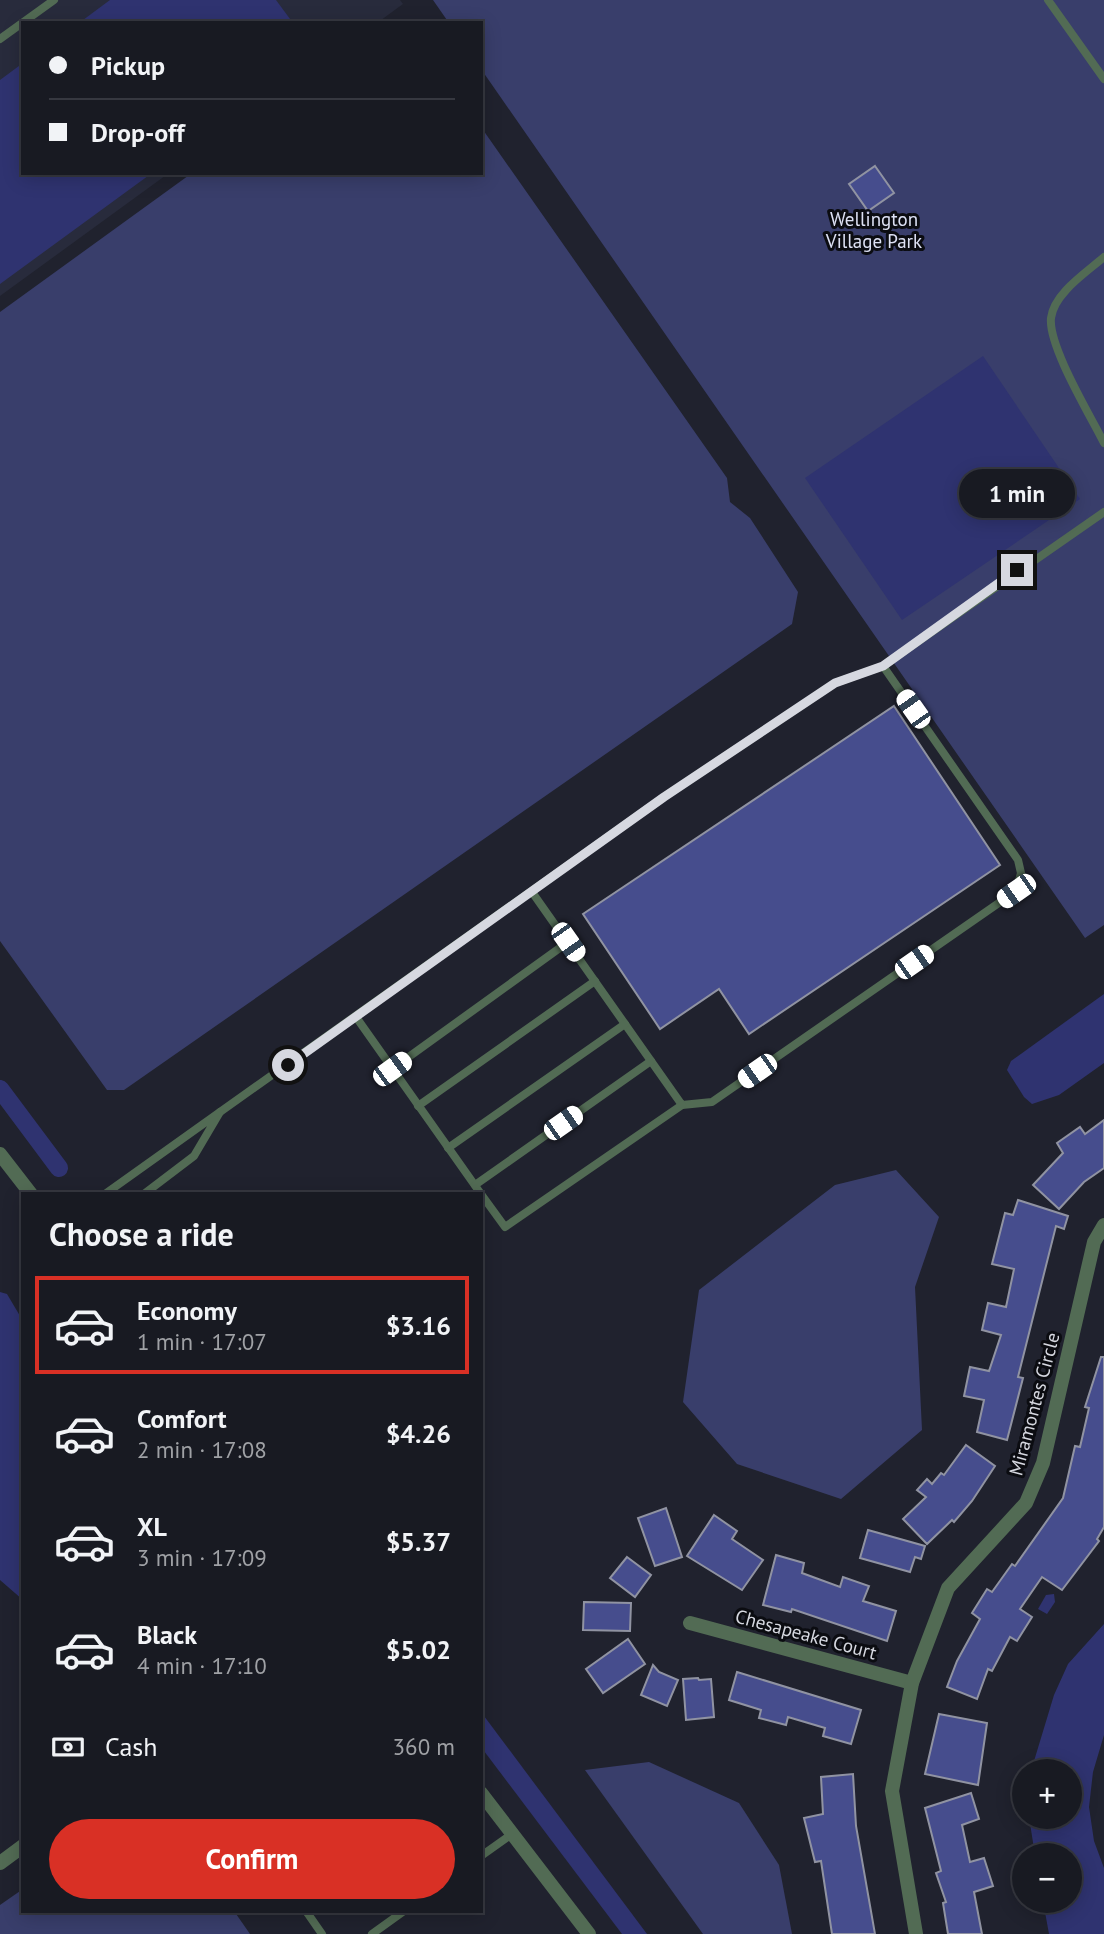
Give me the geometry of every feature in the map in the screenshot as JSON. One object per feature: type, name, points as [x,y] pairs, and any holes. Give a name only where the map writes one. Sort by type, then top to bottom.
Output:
[{"type":"street","points":[[0,1154],[29,1192]]},
{"type":"street","name":"Miramontes Circle","points":[[916,1934],[892,1791],[912,1683],[948,1588],[1026,1503],[1043,1463],[1094,1242],[1104,1225]]},
{"type":"street","name":"Chesapeake Court","points":[[690,1623],[912,1683]]},
{"type":"street","points":[[483,1796],[589,1934]]},
{"type":"street","points":[[0,1863],[21,1847]]},
{"type":"lane","points":[[25,21],[54,0]]},
{"type":"lane","points":[[1048,0],[1104,79]]},
{"type":"lane","points":[[0,39],[21,24]]},
{"type":"lane","points":[[1104,257],[1063,293],[1051,316],[1053,341],[1104,443]]},
{"type":"lane","points":[[108,1192],[664,797],[835,683],[883,666],[1104,512]]},
{"type":"lane","points":[[483,1197],[505,1227],[682,1105],[712,1102],[1016,891],[1021,873],[1018,860],[883,666]]},
{"type":"lane","points":[[533,892],[682,1105]]},
{"type":"lane","points":[[392,1069],[568,942]]},
{"type":"lane","points":[[418,1106],[595,981]]},
{"type":"lane","points":[[356,1017],[480,1192]]},
{"type":"lane","points":[[448,1148],[625,1024]]},
{"type":"lane","points":[[475,1185],[651,1061]]},
{"type":"lane","points":[[147,1192],[194,1156],[220,1112]]},
{"type":"lane","points":[[483,1855],[512,1834]]},
{"type":"lane","points":[[307,1913],[322,1934]]},
{"type":"lane","points":[[372,1934],[401,1913]]},
{"type":"shaded area","points":[[0,0],[400,0],[403,4],[380,21],[21,21],[21,175],[166,175],[0,296]]},
{"type":"shaded area","points":[[110,0],[276,0],[292,21],[82,21]]},
{"type":"shaded area","points":[[21,64],[21,175],[149,175],[0,284],[0,80]]},
{"type":"shaded area","points":[[983,356],[1080,499],[902,620],[805,478]]},
{"type":"shaded area","points":[[1104,994],[1104,1063],[1059,1095],[1032,1104],[1024,1097],[1007,1070],[1011,1061]]},
{"type":"shaded area","points":[[0,1292],[7,1294],[21,1318],[21,1598],[0,1580]]},
{"type":"shaded area","points":[[1054,1594],[1055,1602],[1047,1614],[1038,1609],[1046,1595]]},
{"type":"shaded area","points":[[1104,1624],[1104,1735],[1093,1772],[1089,1807],[1094,1841],[1104,1868],[1104,1934],[1049,1934],[1045,1913],[1082,1913],[1082,1843],[1033,1843],[1031,1829],[1082,1829],[1082,1759],[1035,1759],[1054,1695],[1068,1664]]},
{"type":"shaded area","points":[[483,1715],[647,1934],[622,1934],[483,1750]]},
{"type":"green space","name":"Wellington Village Park","points":[[433,0],[1104,0],[1104,925],[1085,938],[483,72],[483,21],[448,21]]},
{"type":"green space","points":[[483,130],[727,478],[730,502],[750,518],[798,592],[792,624],[124,1090],[107,1090],[0,941],[0,312],[189,175],[483,175]]},
{"type":"green space","points":[[896,1170],[939,1217],[915,1287],[922,1430],[841,1499],[737,1464],[683,1402],[699,1290],[835,1185]]},
{"type":"green space","points":[[649,1762],[739,1803],[779,1865],[792,1934],[703,1934],[585,1770]]},
{"type":"green space","points":[[21,1890],[21,1913],[235,1913],[250,1934],[0,1934],[0,1905]]},
{"type":"building","points":[[875,166],[894,193],[868,211],[849,184]]},
{"type":"building","points":[[894,706],[1000,865],[749,1034],[719,989],[660,1029],[583,914]]},
{"type":"building","points":[[1104,1120],[1104,1168],[1084,1182],[1059,1209],[1033,1185],[1063,1153],[1057,1143],[1080,1127],[1085,1134]]},
{"type":"building","points":[[1018,1200],[1068,1216],[1064,1229],[1056,1226],[1018,1377],[1023,1378],[1007,1440],[977,1432],[984,1400],[964,1396],[970,1367],[989,1371],[1001,1335],[982,1330],[988,1303],[1006,1307],[1014,1269],[992,1264],[1005,1213],[1013,1215]]},
{"type":"building","points":[[1101,1357],[1104,1357],[1104,1527],[1097,1539],[1099,1541],[1062,1590],[1042,1577],[1020,1609],[1032,1617],[1017,1641],[1010,1637],[992,1671],[988,1669],[977,1699],[947,1687],[957,1661],[980,1619],[972,1613],[987,1589],[992,1592],[1012,1564],[1015,1566],[1063,1498],[1075,1446],[1080,1447],[1089,1408],[1085,1407]]},
{"type":"building","points":[[966,1445],[995,1466],[972,1501],[954,1522],[952,1520],[927,1544],[903,1519],[926,1497],[917,1490],[927,1479],[932,1484],[941,1473],[944,1475]]},
{"type":"building","points":[[666,1508],[682,1557],[655,1566],[638,1518]]},
{"type":"building","points":[[714,1515],[737,1531],[732,1539],[763,1560],[742,1590],[687,1556]]},
{"type":"building","points":[[868,1530],[925,1546],[921,1559],[915,1557],[910,1572],[860,1558]]},
{"type":"building","points":[[776,1555],[804,1563],[802,1573],[840,1587],[843,1577],[869,1586],[863,1601],[896,1611],[887,1641],[792,1609],[791,1612],[763,1605]]},
{"type":"building","points":[[627,1557],[651,1575],[635,1597],[610,1578]]},
{"type":"building","points":[[584,1602],[631,1603],[630,1631],[583,1630]]},
{"type":"building","points":[[628,1639],[645,1664],[603,1693],[586,1669]]},
{"type":"building","points":[[653,1665],[659,1672],[678,1680],[667,1706],[641,1695]]},
{"type":"building","points":[[737,1672],[861,1710],[851,1744],[823,1736],[825,1728],[788,1717],[786,1725],[759,1718],[761,1710],[729,1700]]},
{"type":"building","points":[[683,1679],[711,1679],[714,1717],[686,1720]]},
{"type":"building","points":[[939,1714],[987,1723],[978,1785],[925,1774]]},
{"type":"building","points":[[853,1774],[856,1826],[875,1934],[832,1934],[821,1861],[815,1862],[804,1818],[823,1814],[821,1777]]},
{"type":"building","points":[[971,1793],[979,1819],[962,1825],[970,1862],[984,1858],[993,1886],[974,1892],[982,1934],[948,1934],[943,1903],[946,1902],[936,1873],[941,1871],[925,1808]]},
{"type":"waterway","points":[[0,1089],[59,1168]]},
{"type":"route","points":[[288,1065],[664,797],[835,683],[883,666],[1017,570]]}]
